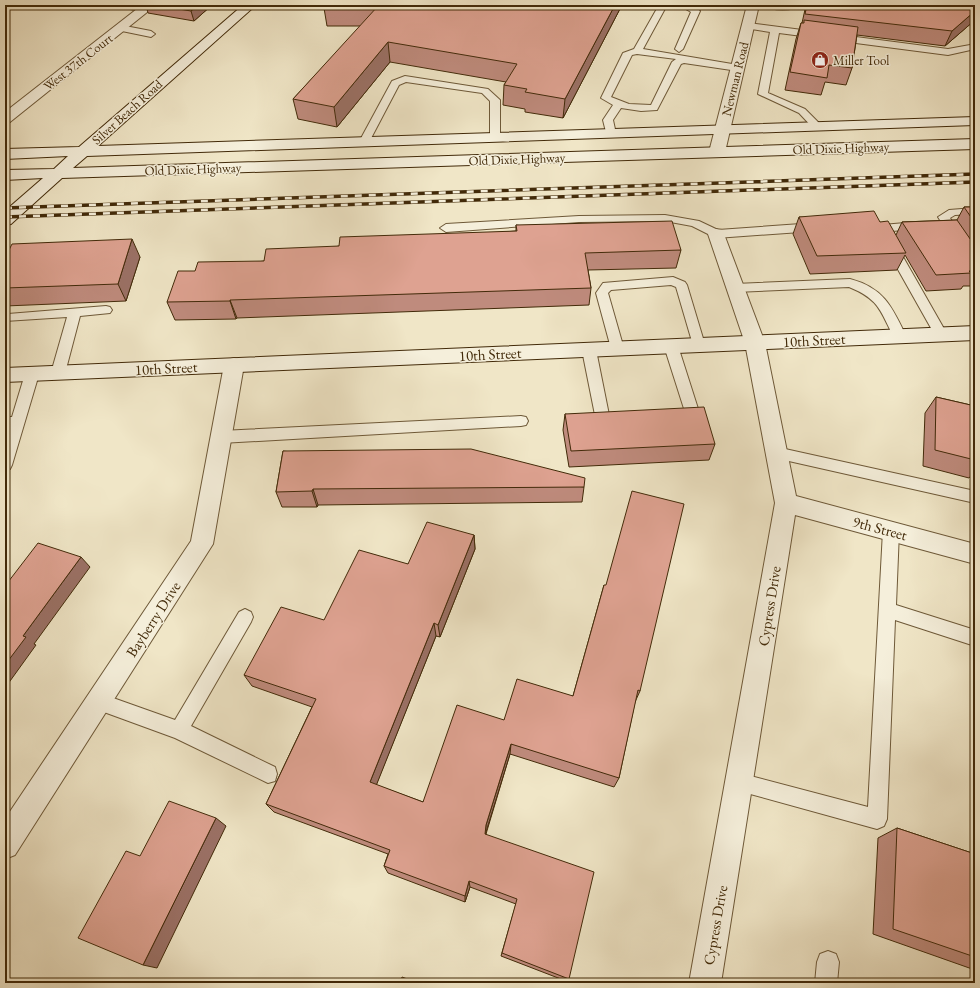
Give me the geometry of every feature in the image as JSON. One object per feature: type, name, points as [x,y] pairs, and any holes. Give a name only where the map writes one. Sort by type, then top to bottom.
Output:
[{"type":"street","name":"West 37th Court","points":[[5,119],[150,5]]},
{"type":"street","name":"Silver Beach Road","points":[[5,220],[250,5]]},
{"type":"street","name":"Newman Road","points":[[716,152],[753,5]]},
{"type":"street","name":"Old Dixie Highway","points":[[5,154],[975,121]]},
{"type":"street","name":"Old Dixie Highway","points":[[5,175],[975,144]]},
{"type":"street","name":"Cypress Drive","points":[[705,983],[786,503],[755,343],[716,234]]},
{"type":"street","name":"10th Street","points":[[5,375],[975,333]]},
{"type":"street","name":"Bayberry Drive","points":[[5,845],[202,544],[234,365]]},
{"type":"street","name":"9th Street","points":[[786,503],[975,554]]},
{"type":"lane","points":[[637,51],[663,5]]},
{"type":"lane","points":[[679,49],[696,11],[689,6],[682,5]]},
{"type":"lane","points":[[768,5],[788,7],[797,5]]},
{"type":"lane","points":[[748,26],[948,52],[974,47],[975,44]]},
{"type":"lane","points":[[120,28],[151,34]]},
{"type":"lane","points":[[775,30],[763,94],[802,111],[818,127]]},
{"type":"lane","points":[[684,60],[677,62],[654,108],[639,109],[618,105],[606,98],[628,53],[637,51],[738,68]]},
{"type":"lane","points":[[364,142],[395,83],[404,79],[485,91],[495,100],[495,138]]},
{"type":"lane","points":[[610,134],[608,120],[618,105]]},
{"type":"lane","points":[[975,211],[953,212],[944,217],[975,265]]},
{"type":"lane","points":[[446,228],[579,218],[665,218],[695,223],[716,234],[826,226]]},
{"type":"lane","points":[[917,226],[886,228],[884,234],[941,334]]},
{"type":"lane","points":[[617,348],[602,293],[607,286],[673,281],[681,285],[700,345]]},
{"type":"lane","points":[[735,288],[850,283],[870,291],[888,311],[900,336]]},
{"type":"lane","points":[[8,318],[106,310]]},
{"type":"lane","points":[[58,373],[75,313]]},
{"type":"lane","points":[[671,346],[693,415]]},
{"type":"lane","points":[[589,350],[602,415]]},
{"type":"lane","points":[[5,465],[11,422],[32,374]]},
{"type":"lane","points":[[221,437],[521,420]]},
{"type":"lane","points":[[776,453],[975,497]]},
{"type":"lane","points":[[739,782],[877,819],[891,531]]},
{"type":"lane","points":[[886,610],[975,638]]},
{"type":"lane","points":[[179,730],[245,617]]},
{"type":"lane","points":[[99,702],[179,730],[268,774]]},
{"type":"lane","points":[[826,983],[828,962]]},
{"type":"building","points":[[155,5],[198,5],[191,11]]},
{"type":"building","points":[[327,5],[615,5],[565,99],[525,92],[527,89],[504,85],[517,64],[388,42],[334,107],[293,99],[378,6],[324,7]]},
{"type":"building","points":[[807,5],[975,5],[975,11],[952,31],[805,14]]},
{"type":"building","points":[[804,20],[858,27],[852,68],[829,65],[827,78],[790,72],[801,23],[804,23]]},
{"type":"building","points":[[964,207],[975,207],[975,223]]},
{"type":"building","points":[[874,211],[880,222],[888,221],[906,253],[817,256],[799,217]]},
{"type":"building","points":[[957,220],[975,246],[975,271],[969,271],[971,273],[936,275],[902,222]]},
{"type":"building","points":[[672,221],[681,250],[585,253],[591,288],[167,302],[178,271],[195,271],[198,262],[264,261],[266,249],[339,246],[340,237],[517,231],[516,225]]},
{"type":"building","points":[[132,239],[118,284],[5,288],[5,258],[12,244]]},
{"type":"building","points":[[936,397],[975,406],[975,460],[935,450]]},
{"type":"building","points":[[704,407],[715,444],[571,451],[565,414]]},
{"type":"building","points":[[471,449],[585,478],[584,487],[313,489],[312,491],[276,492],[283,451]]},
{"type":"building","points":[[632,491],[684,504],[640,691],[638,690],[619,778],[511,744],[486,825],[485,834],[594,872],[569,979],[502,953],[517,899],[469,881],[465,896],[384,866],[390,850],[266,804],[316,699],[244,675],[281,607],[324,620],[359,550],[408,564],[427,522],[474,535],[438,625],[434,623],[370,782],[423,802],[457,705],[504,720],[517,679],[573,696]]},
{"type":"building","points":[[38,543],[81,557],[23,636],[26,637],[5,665],[5,586]]},
{"type":"building","points":[[169,801],[216,818],[143,965],[78,938],[126,851],[140,856]]},
{"type":"building","points":[[897,828],[975,854],[975,957],[893,929]]},
{"type":"building","points":[[402,977],[418,983],[400,983]]},
{"type":"railway","points":[[5,208],[975,174]]},
{"type":"railway","points":[[5,217],[975,182]]},
{"type":"place","name":"Miller Tool","points":[[820,60]]}]
